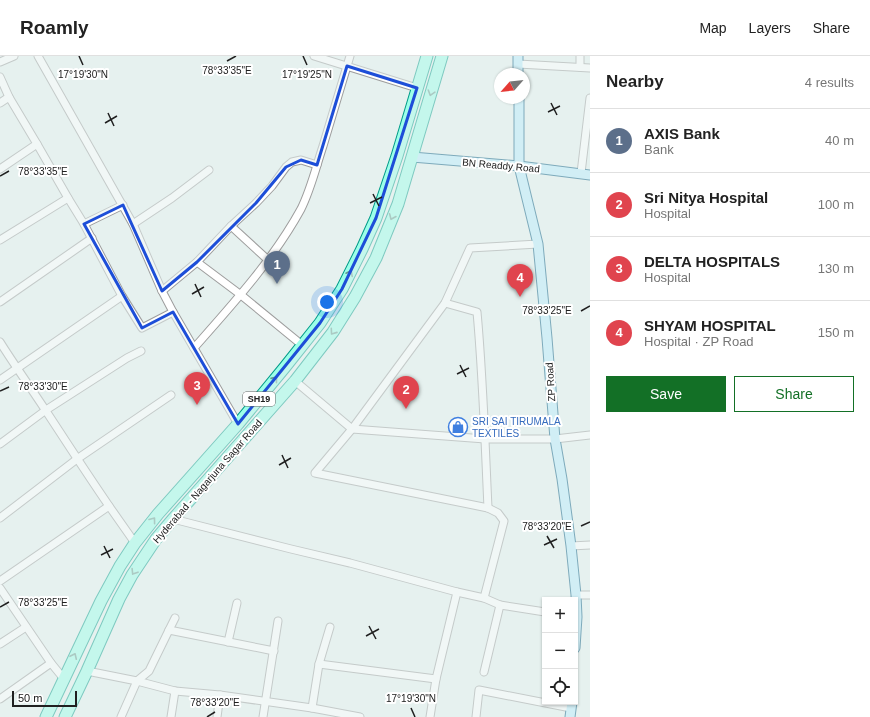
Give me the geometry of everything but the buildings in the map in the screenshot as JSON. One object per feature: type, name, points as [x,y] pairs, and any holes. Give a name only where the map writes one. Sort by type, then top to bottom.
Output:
[{"type":"main road","name":"Hyderabad - Nagarjuna Sagar Road","points":[[46,717],[101,601],[120,566],[158,514],[238,424],[320,323],[342,288],[376,218],[397,156],[427,56]]},
{"type":"main road","name":"Hyderabad - Nagarjuna Sagar Road","points":[[65,717],[88,671],[119,599],[132,575],[156,540],[295,381],[333,332],[355,297],[376,258],[398,204],[441,56]]},
{"type":"street","points":[[0,62],[14,56]]},
{"type":"street","points":[[38,56],[133,224],[173,312],[238,424]]},
{"type":"street","points":[[314,56],[417,88]]},
{"type":"street","points":[[194,348],[241,295],[268,260],[301,208],[317,165],[350,56]]},
{"type":"street","points":[[580,56],[580,67]]},
{"type":"street","points":[[518,60],[590,68]]},
{"type":"street","points":[[0,78],[9,97],[92,238],[122,296],[142,328],[173,312]]},
{"type":"street","points":[[0,103],[9,97]]},
{"type":"street","points":[[585,174],[590,98]]},
{"type":"street","name":"ZP Road","points":[[519,104],[519,166],[538,244],[555,439],[562,479],[576,595]]},
{"type":"street","points":[[0,169],[38,144]]},
{"type":"street","name":"BN Readdy Road","points":[[412,157],[519,166],[585,174]]},
{"type":"street","points":[[162,290],[197,262],[231,226],[256,204],[286,167],[292,162],[301,160],[317,165]]},
{"type":"street","points":[[133,224],[172,198],[209,170]]},
{"type":"street","points":[[0,240],[68,198]]},
{"type":"street","points":[[84,224],[122,205]]},
{"type":"street","points":[[231,226],[268,260]]},
{"type":"street","points":[[0,302],[92,238]]},
{"type":"street","points":[[484,598],[504,521],[498,512],[488,508],[315,473],[352,429],[445,303],[470,248],[538,244]]},
{"type":"street","points":[[197,262],[241,295],[302,345]]},
{"type":"street","points":[[0,380],[122,296]]},
{"type":"street","points":[[445,303],[477,312],[488,508]]},
{"type":"street","points":[[0,342],[77,459],[136,543]]},
{"type":"street","points":[[0,444],[46,410],[127,358],[141,351]]},
{"type":"street","points":[[295,381],[352,429],[485,439],[555,439],[590,434]]},
{"type":"street","points":[[0,518],[77,459],[171,395]]},
{"type":"street","points":[[0,581],[109,506]]},
{"type":"street","points":[[173,519],[484,598],[500,605],[542,612]]},
{"type":"street","points":[[571,546],[590,544]]},
{"type":"street","points":[[0,588],[51,663],[64,679]]},
{"type":"street","points":[[430,717],[436,679],[457,592]]},
{"type":"street","points":[[576,595],[590,595]]},
{"type":"street","points":[[228,642],[237,603]]},
{"type":"street","points":[[484,672],[500,605]]},
{"type":"street","points":[[120,717],[138,681],[149,671],[176,618]]},
{"type":"street","points":[[263,717],[278,621]]},
{"type":"street","points":[[0,644],[26,627]]},
{"type":"street","points":[[312,708],[319,664],[330,627]]},
{"type":"street","points":[[170,630],[274,651]]},
{"type":"street","points":[[0,699],[51,663]]},
{"type":"street","points":[[319,664],[436,679]]},
{"type":"street","points":[[88,671],[138,681],[175,691],[220,695],[312,708],[358,717]]},
{"type":"street","points":[[476,717],[479,690],[571,709]]},
{"type":"street","points":[[171,717],[175,691]]},
{"type":"street","points":[[218,717],[220,695]]},
{"type":"highlighted area","points":[[347,66],[417,88],[376,218],[342,289],[320,323],[238,424],[173,312],[142,328],[84,224],[123,205],[162,291],[197,262],[256,203],[286,167],[301,160],[317,165]]},
{"type":"place","name":"AXIS Bank","points":[[277,284]]},
{"type":"place","name":"SHYAM HOSPITAL","points":[[520,297]]},
{"type":"place","name":"DELTA HOSPITALS","points":[[197,405]]},
{"type":"place","name":"Sri Nitya Hospital","points":[[406,409]]},
{"type":"place","name":"SRI SAI TIRUMALA TEXTILES","points":[[458,427]]}]
